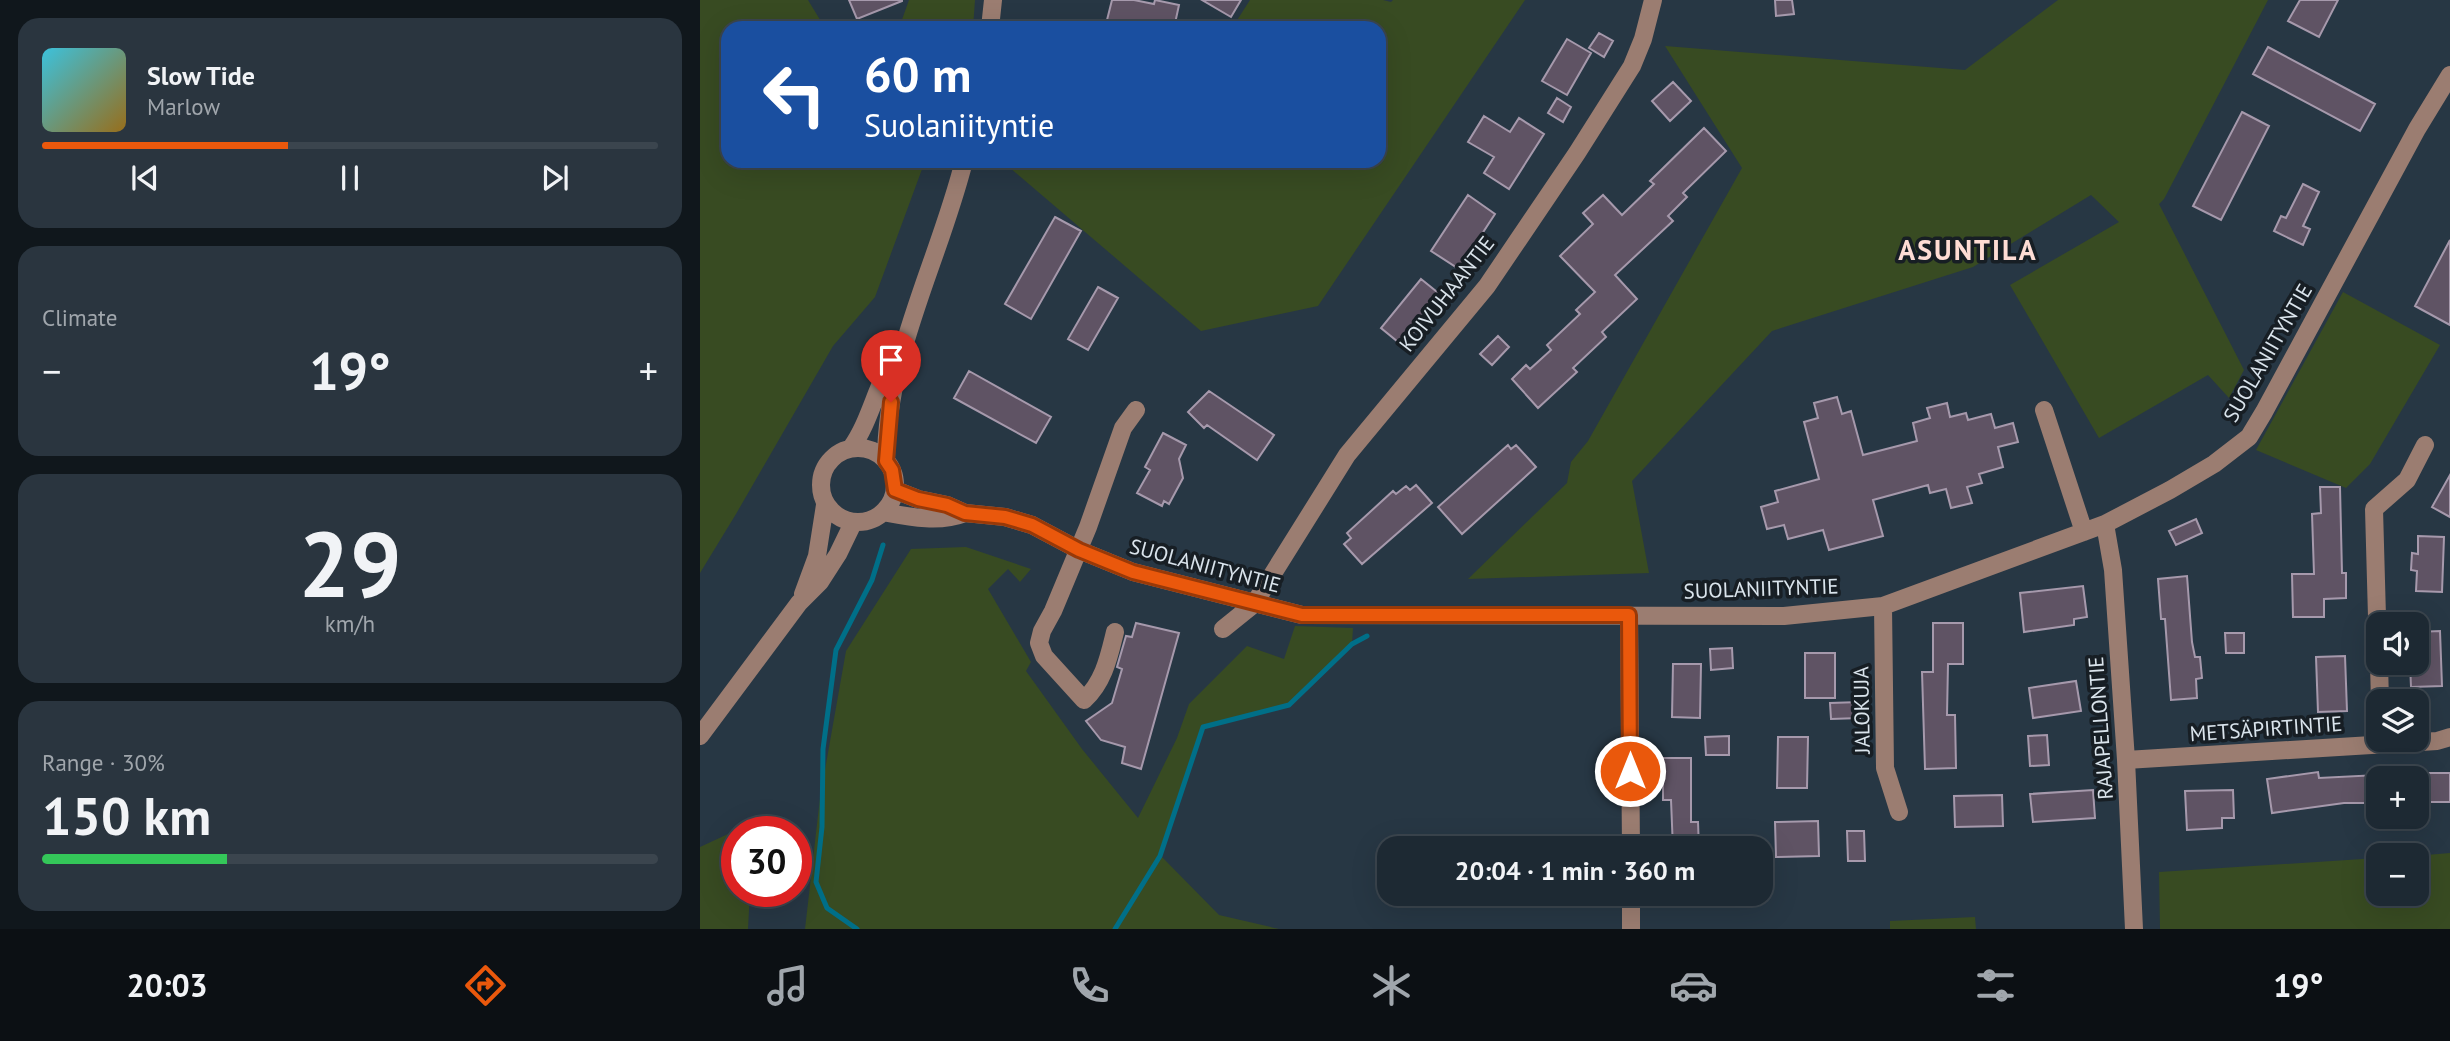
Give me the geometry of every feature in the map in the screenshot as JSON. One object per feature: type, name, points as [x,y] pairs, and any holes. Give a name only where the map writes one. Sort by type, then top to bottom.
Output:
[{"type":"street","points":[[991,21],[993,0]]},
{"type":"street","name":"KOIVUHAANTIE","points":[[1223,629],[1254,604],[1347,455],[1487,286],[1632,66],[1643,39],[1653,0]]},
{"type":"street","name":"SUOLANIITYNTIE","points":[[895,490],[965,513],[1005,517],[1032,525],[1079,550],[1133,572],[1302,615],[1784,616],[1883,606],[2105,524],[2214,464],[2249,437],[2417,129],[2450,75]]},
{"type":"street","points":[[886,461],[891,402],[903,344],[962,168]]},
{"type":"street","points":[[851,449],[860,435],[883,378],[903,344]]},
{"type":"street","points":[[1115,632],[1106,667],[1093,692],[1084,700],[1044,656],[1039,643],[1079,550],[1123,428],[1136,410]]},
{"type":"street","points":[[2043,410],[2084,532]]},
{"type":"street","points":[[2377,612],[2374,509],[2407,480],[2426,445]]},
{"type":"street","points":[[851,449],[870,450],[886,461],[892,470],[895,490],[893,499],[883,513],[869,521],[853,523],[842,520],[825,505],[821,495],[822,475],[833,458],[851,449]]},
{"type":"street","points":[[799,603],[817,556],[825,505]]},
{"type":"street","name":"SUOLANIITYNTIE","points":[[883,513],[934,519],[952,518],[965,513]]},
{"type":"street","points":[[700,736],[799,603],[820,582],[853,523]]},
{"type":"street","name":"RAJAPELLONTIE","points":[[2105,524],[2113,570],[2134,929]]},
{"type":"street","name":"JALOKUJA","points":[[1883,606],[1885,768],[1899,812]]},
{"type":"street","points":[[1629,615],[1631,836]]},
{"type":"street","name":"METSÄPIRTINTIE","points":[[2429,741],[2450,737]]},
{"type":"street","name":"METSÄPIRTINTIE","points":[[2126,761],[2366,743]]},
{"type":"street","points":[[1631,906],[1631,929]]},
{"type":"green space","points":[[700,0],[808,0],[821,21],[721,21],[721,168],[922,168],[875,297],[833,346],[700,573]]},
{"type":"green space","points":[[909,0],[975,0],[974,21],[902,21]]},
{"type":"green space","points":[[1250,0],[1525,0],[1318,306],[1201,331],[1010,168],[1386,168],[1386,21],[1236,21]]},
{"type":"green space","points":[[2058,0],[2268,0],[2159,204],[2244,370],[2229,398],[2208,375],[2099,438],[2010,285],[2119,222],[2091,195],[1973,267],[1772,331],[1632,481],[1649,573],[1468,579],[1567,483],[1571,462],[1588,441],[1742,168],[1665,46],[1965,70]]},
{"type":"green space","points":[[2343,292],[2440,345],[2370,464],[2346,488],[2256,450]]},
{"type":"green space","points":[[966,547],[1031,569],[1020,582],[1008,569],[988,589],[1031,662],[1026,671],[1082,749],[1138,818],[1177,738],[1189,704],[1247,646],[1284,659],[1295,626],[1353,628],[1352,644],[1289,705],[1203,727],[1161,856],[1219,915],[1279,929],[805,929],[808,907],[812,907],[812,868],[820,798],[846,651],[911,549]]},
{"type":"green space","points":[[721,837],[721,907],[749,907],[748,929],[700,929],[700,847]]},
{"type":"green space","points":[[2450,853],[2450,929],[2160,929],[2159,872],[2366,859],[2366,906],[2429,906],[2429,855]]},
{"type":"green space","points":[[1975,917],[1976,929],[1890,929],[1890,921]]},
{"type":"building","points":[[849,0],[902,0],[902,1],[857,19]]},
{"type":"building","points":[[1112,0],[1154,4],[1155,0],[1179,5],[1176,21],[1107,21]]},
{"type":"building","points":[[1202,0],[1241,0],[1231,17]]},
{"type":"building","points":[[1775,0],[1792,0],[1794,14],[1776,16]]},
{"type":"building","points":[[2300,0],[2338,0],[2319,37],[2288,21]]},
{"type":"building","points":[[1599,33],[1613,41],[1604,57],[1589,48]]},
{"type":"building","points":[[1567,39],[1591,53],[1567,95],[1542,81]]},
{"type":"building","points":[[2268,47],[2375,104],[2360,131],[2253,74]]},
{"type":"building","points":[[1673,82],[1691,101],[1670,121],[1652,101]]},
{"type":"building","points":[[1557,98],[1571,107],[1563,122],[1548,113]]},
{"type":"building","points":[[2242,112],[2269,126],[2221,220],[2193,206]]},
{"type":"building","points":[[1484,116],[1510,132],[1519,118],[1544,134],[1509,189],[1484,173],[1494,157],[1468,142]]},
{"type":"building","points":[[1704,128],[1726,151],[1683,193],[1687,197],[1668,216],[1673,221],[1615,275],[1637,299],[1602,332],[1606,337],[1573,368],[1577,372],[1538,408],[1512,379],[1526,365],[1530,369],[1551,350],[1547,345],[1580,314],[1576,310],[1595,292],[1560,256],[1593,224],[1583,213],[1603,195],[1622,215],[1654,184],[1650,181]]},
{"type":"building","points":[[2303,184],[2319,192],[2303,226],[2310,229],[2303,245],[2274,231],[2281,216],[2286,218]]},
{"type":"building","points":[[1468,195],[1495,214],[1459,269],[1431,251]]},
{"type":"building","points":[[1055,217],[1081,231],[1031,319],[1005,304]]},
{"type":"building","points":[[2450,240],[2450,325],[2415,306]]},
{"type":"building","points":[[1421,279],[1442,296],[1403,346],[1381,328]]},
{"type":"building","points":[[1098,287],[1118,298],[1088,350],[1068,339]]},
{"type":"building","points":[[1498,336],[1509,347],[1492,365],[1480,354]]},
{"type":"building","points":[[969,371],[1051,417],[1036,443],[954,398]]},
{"type":"building","points":[[1209,391],[1274,435],[1257,460],[1207,425],[1204,428],[1188,412]]},
{"type":"building","points":[[1837,397],[1842,414],[1851,411],[1863,455],[1917,441],[1913,423],[1930,418],[1927,408],[1947,403],[1950,417],[1966,413],[1968,420],[1991,414],[1995,428],[2013,423],[2018,442],[1998,447],[2003,467],[1979,474],[1982,483],[1967,487],[1972,503],[1951,508],[1946,489],[1930,493],[1928,485],[1873,500],[1883,536],[1829,550],[1823,530],[1788,539],[1784,525],[1767,529],[1761,507],[1778,502],[1775,491],[1819,479],[1804,422],[1818,418],[1814,403]]},
{"type":"building","points":[[1163,433],[1186,445],[1179,459],[1183,478],[1169,504],[1164,501],[1162,506],[1137,493],[1150,470],[1145,467]]},
{"type":"building","points":[[1508,445],[1511,449],[1516,445],[1536,467],[1462,534],[1438,507]]},
{"type":"building","points":[[2450,475],[2450,517],[2432,507]]},
{"type":"building","points":[[1416,485],[1432,503],[1362,564],[1344,544],[1351,538],[1347,533],[1393,491],[1396,494],[1406,486],[1410,490]]},
{"type":"building","points":[[2320,487],[2340,487],[2342,573],[2346,573],[2346,598],[2324,599],[2324,617],[2293,617],[2292,574],[2314,574],[2312,514],[2321,513]]},
{"type":"building","points":[[2196,519],[2202,533],[2176,545],[2169,531]]},
{"type":"building","points":[[2418,536],[2444,537],[2442,592],[2416,591],[2417,571],[2411,570],[2412,553],[2418,554]]},
{"type":"building","points":[[2187,576],[2192,642],[2195,657],[2200,657],[2202,678],[2196,679],[2197,698],[2171,700],[2165,619],[2161,619],[2158,579]]},
{"type":"building","points":[[2083,586],[2087,617],[2074,619],[2074,625],[2024,632],[2020,593]]},
{"type":"building","points":[[1136,623],[1179,633],[1141,769],[1122,763],[1125,747],[1101,740],[1086,721],[1112,703],[1122,669],[1117,667],[1126,636],[1132,637]]},
{"type":"building","points":[[1933,623],[1963,623],[1963,664],[1948,664],[1947,715],[1955,715],[1956,768],[1925,769],[1922,672],[1933,672]]},
{"type":"building","points":[[2429,631],[2440,631],[2442,686],[2411,687],[2410,675],[2429,675]]},
{"type":"building","points":[[2225,633],[2244,633],[2244,653],[2226,653]]},
{"type":"building","points":[[1732,648],[1733,668],[1711,670],[1710,649]]},
{"type":"building","points":[[1805,653],[1835,653],[1835,698],[1805,698]]},
{"type":"building","points":[[2345,656],[2347,711],[2318,712],[2316,657]]},
{"type":"building","points":[[1673,664],[1701,664],[1700,718],[1672,717]]},
{"type":"building","points":[[2076,681],[2081,711],[2033,718],[2029,688]]},
{"type":"building","points":[[1860,702],[1860,718],[1831,719],[1830,703]]},
{"type":"building","points":[[2047,735],[2049,765],[2030,766],[2028,736]]},
{"type":"building","points":[[1729,736],[1729,755],[1706,755],[1705,737]]},
{"type":"building","points":[[1778,737],[1808,737],[1807,788],[1777,788]]},
{"type":"building","points":[[1663,758],[1691,758],[1691,822],[1698,822],[1699,836],[1672,836],[1671,800],[1663,800]]},
{"type":"building","points":[[2318,772],[2319,778],[2366,776],[2366,803],[2344,803],[2272,813],[2267,779]]},
{"type":"building","points":[[2429,773],[2450,773],[2450,802],[2429,802]]},
{"type":"building","points":[[2093,790],[2095,818],[2033,822],[2030,794]]},
{"type":"building","points":[[2233,790],[2234,818],[2222,818],[2222,828],[2187,830],[2185,791]]},
{"type":"building","points":[[2002,795],[2003,826],[1955,827],[1954,796]]},
{"type":"building","points":[[1818,821],[1819,856],[1776,857],[1775,822]]},
{"type":"building","points":[[1847,831],[1864,831],[1865,861],[1848,861]]},
{"type":"waterway","points":[[857,929],[827,908],[816,882],[822,827],[823,749],[836,650],[872,580],[883,545]]},
{"type":"waterway","points":[[1115,929],[1160,856],[1203,727],[1289,705],[1352,644],[1367,636]]},
{"type":"district","name":"ASUNTILA","points":[[1968,250]]},
{"type":"route","points":[[891,402],[886,461],[892,470],[895,490],[965,513],[1005,517],[1032,525],[1079,550],[1133,572],[1302,615],[1629,615],[1630,771]]}]
